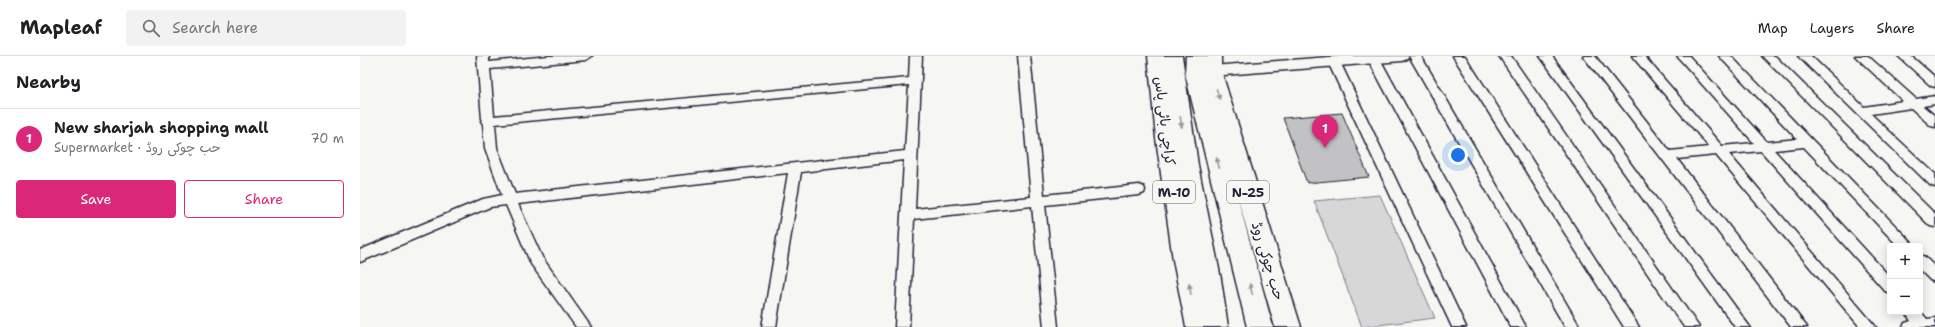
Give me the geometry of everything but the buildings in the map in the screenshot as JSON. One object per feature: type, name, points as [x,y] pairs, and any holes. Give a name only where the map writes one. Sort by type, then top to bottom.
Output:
[{"type":"highway","name":"کراچی بائی پاس","points":[[1156,56],[1163,121],[1178,216],[1192,301],[1200,327]]},
{"type":"highway","name":"کراچی بائی پاس","points":[[1173,56],[1190,180],[1213,299],[1215,327]]},
{"type":"highway","points":[[1203,64],[1260,327]]},
{"type":"highway","name":"حب چوکی روڈ","points":[[1203,64],[1288,327]]},
{"type":"street","points":[[584,327],[536,260],[510,199],[491,148],[487,121],[483,61],[586,56]]},
{"type":"street","points":[[902,327],[916,56]]},
{"type":"street","points":[[1024,56],[1051,327]]},
{"type":"street","points":[[1203,64],[1334,62],[1402,56]]},
{"type":"street","points":[[1415,56],[1573,327]]},
{"type":"street","points":[[1459,56],[1632,327]]},
{"type":"street","points":[[1505,56],[1692,327]]},
{"type":"street","points":[[1546,56],[1743,327]]},
{"type":"street","points":[[1589,56],[1800,327]]},
{"type":"street","points":[[1638,56],[1869,327]]},
{"type":"street","points":[[1683,56],[1887,284]]},
{"type":"street","points":[[1724,56],[1903,243]]},
{"type":"street","points":[[1768,56],[1935,222]]},
{"type":"street","points":[[1804,56],[1935,182]]},
{"type":"street","points":[[1861,56],[1935,123]]},
{"type":"street","points":[[1904,56],[1935,83]]},
{"type":"street","points":[[1374,59],[1518,327]]},
{"type":"street","points":[[1334,62],[1459,327]]},
{"type":"street","points":[[487,121],[914,81]]},
{"type":"street","points":[[1861,111],[1935,100]]},
{"type":"street","points":[[1666,156],[1806,142]]},
{"type":"street","points":[[360,256],[488,202],[910,155]]},
{"type":"street","points":[[769,327],[795,168]]},
{"type":"street","points":[[907,215],[1139,190]]},
{"type":"street","points":[[1923,264],[1935,276]]},
{"type":"street","points":[[1914,315],[1923,326]]},
{"type":"shaded area","points":[[1380,195],[1435,318],[1362,327],[1314,201]]},
{"type":"place","name":"New sharjah shopping mall","points":[[1325,148]]}]
